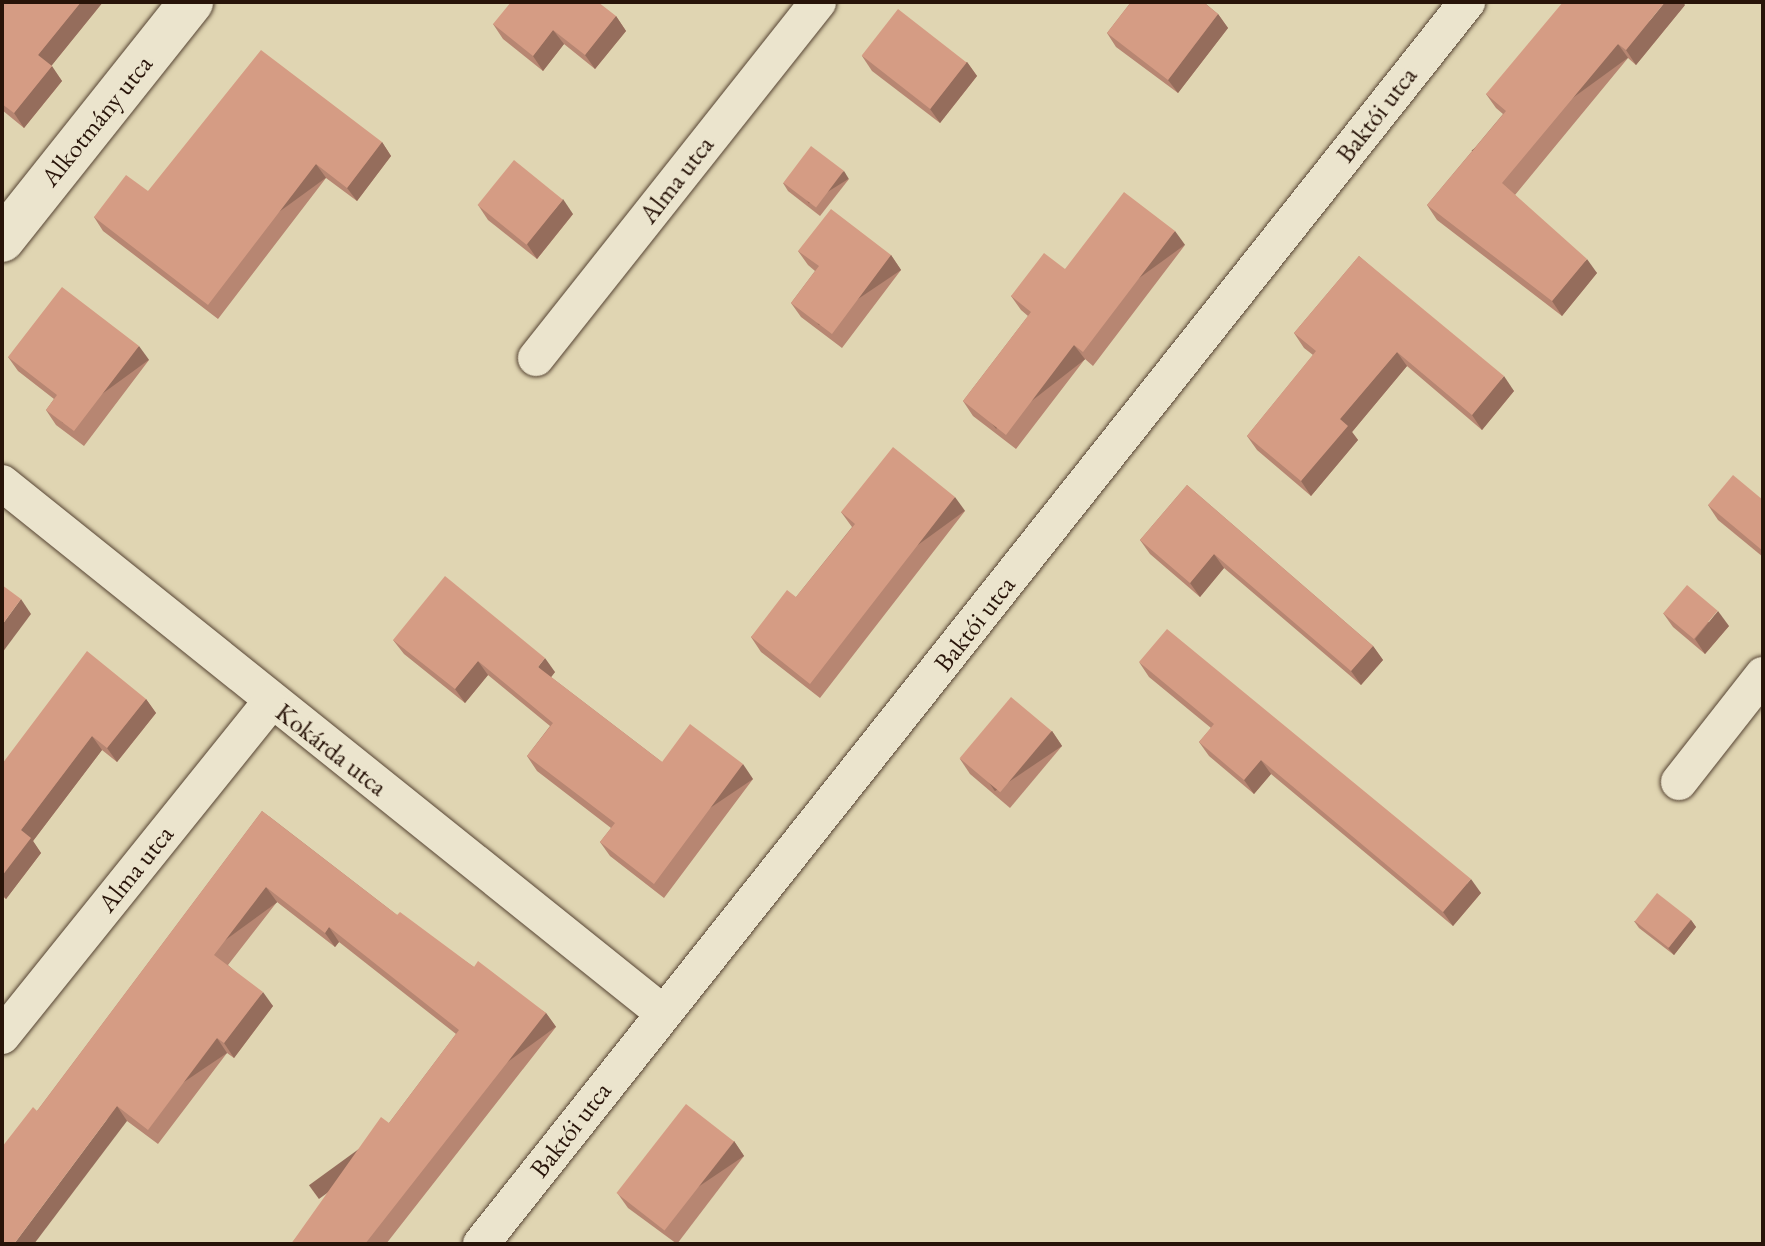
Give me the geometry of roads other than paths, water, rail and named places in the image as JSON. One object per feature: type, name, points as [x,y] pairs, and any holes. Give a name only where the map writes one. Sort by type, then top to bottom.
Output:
[{"type":"street","name":"Alkotmány utca","points":[[2,240],[191,2]]},
{"type":"street","name":"Alma utca","points":[[536,358],[818,2]]},
{"type":"street","name":"Baktói utca","points":[[481,1244],[1467,2]]},
{"type":"street","name":"Kokárda utca","points":[[2,483],[271,702],[663,1013]]},
{"type":"street","points":[[1679,782],[1763,675]]},
{"type":"street","name":"Alma utca","points":[[2,1036],[271,702]]}]
